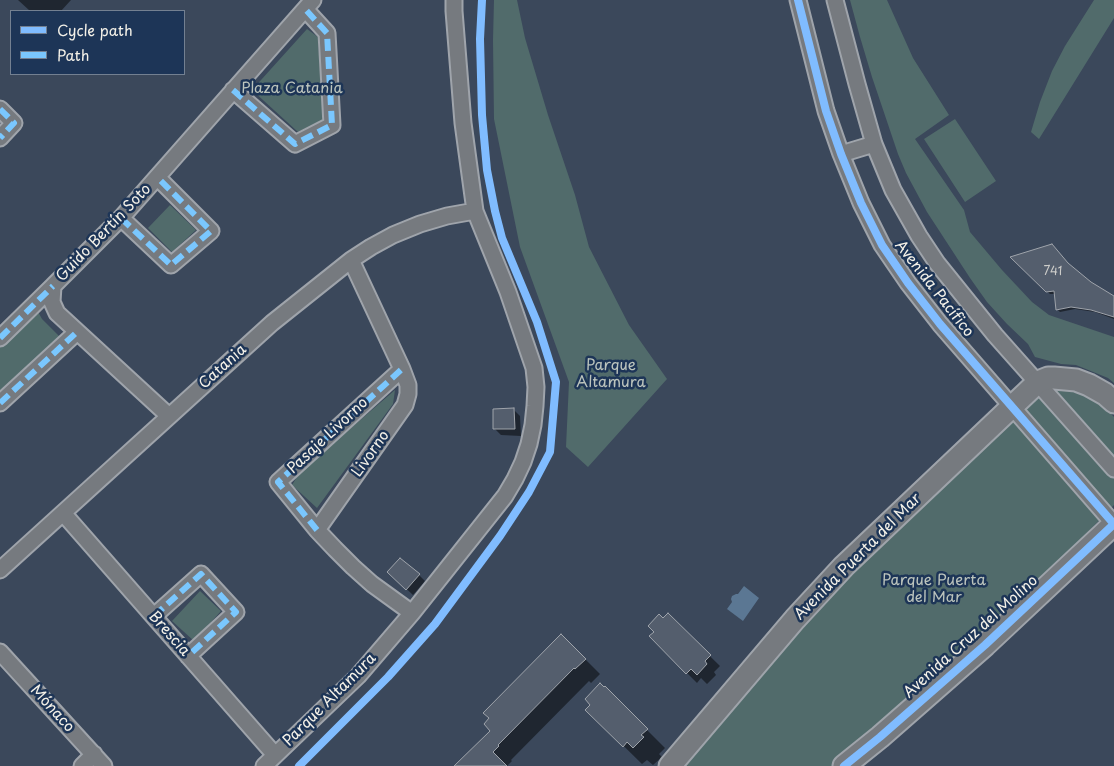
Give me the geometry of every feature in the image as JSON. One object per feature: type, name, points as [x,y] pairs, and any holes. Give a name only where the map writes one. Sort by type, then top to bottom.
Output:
[{"type":"street","name":"Parque Altamura","points":[[264,766],[358,676],[412,613],[505,496],[523,462],[529,444],[535,406],[534,368],[508,292],[475,210],[463,123],[454,0]]},
{"type":"street","name":"Avenida Pacífico","points":[[798,0],[826,110],[841,154],[868,218],[893,262],[940,324],[1114,524]]},
{"type":"street","name":"Avenida Pacífico","points":[[836,0],[874,144],[893,190],[919,236],[937,264],[995,335],[1114,469]]},
{"type":"street","name":"Guido Bertín Soto","points":[[169,416],[57,313],[52,302],[53,286],[121,218],[233,90],[309,4],[328,33],[332,125],[294,144],[233,90]]},
{"type":"street","points":[[0,109],[14,123],[0,138]]},
{"type":"street","points":[[841,154],[874,144]]},
{"type":"street","points":[[121,218],[170,264],[211,231],[157,177]]},
{"type":"street","name":"Catania","points":[[0,570],[272,323],[351,260],[393,235],[420,224],[475,210]]},
{"type":"street","name":"Livorno","points":[[318,530],[405,405],[408,394],[408,384],[402,369],[351,260]]},
{"type":"street","points":[[0,338],[53,286]]},
{"type":"street","points":[[0,403],[77,332]]},
{"type":"street","name":"Pasaje Livorno","points":[[318,530],[278,482],[402,369]]},
{"type":"street","points":[[1038,382],[1048,378],[1076,380],[1105,394],[1114,402]]},
{"type":"street","name":"Avenida Puerta del Mar","points":[[670,766],[795,619],[844,566],[1038,382]]},
{"type":"street","name":"Brescia","points":[[63,513],[275,755]]},
{"type":"street","name":"Avenida Cruz del Molino","points":[[844,766],[985,645],[1114,524]]},
{"type":"street","points":[[318,530],[353,567],[412,613]]},
{"type":"street","points":[[154,616],[201,574],[236,612],[188,656]]},
{"type":"street","name":"Mónaco","points":[[0,652],[104,766]]},
{"type":"street","points":[[82,766],[94,754]]},
{"type":"green space","name":"Parque Altamura","points":[[494,0],[517,0],[525,38],[575,195],[589,247],[629,325],[667,379],[588,467],[566,447],[569,382],[520,247],[494,119]]},
{"type":"green space","points":[[850,0],[887,0],[913,58],[949,115],[915,139],[964,210],[970,232],[1032,302],[1049,315],[1114,337],[1114,383],[1108,378],[1076,365],[1061,364],[1035,357],[1028,344],[987,302],[970,278],[927,212],[906,173],[872,77]]},
{"type":"green space","points":[[1094,0],[1114,0],[1114,18],[1039,139],[1031,132],[1052,71],[1065,46]]},
{"type":"green space","name":"Plaza Catania","points":[[307,29],[318,37],[323,120],[298,132],[252,90]]},
{"type":"green space","points":[[955,119],[996,181],[965,202],[924,139]]},
{"type":"green space","points":[[170,205],[196,230],[172,252],[148,228]]},
{"type":"green space","points":[[37,310],[42,319],[61,338],[0,395],[0,347]]},
{"type":"green space","name":"Parque Puerta del Mar","points":[[1065,385],[1099,401],[1114,417],[1114,505],[991,632],[839,766],[682,766],[803,625],[851,573],[1040,394],[1054,386]]},
{"type":"green space","points":[[395,390],[393,404],[317,508],[292,485],[300,472]]},
{"type":"green space","points":[[200,591],[221,611],[194,641],[172,621]]},
{"type":"water","points":[[744,586],[759,598],[743,621],[727,609],[732,602],[732,596],[738,594]]},
{"type":"building","points":[[1052,244],[1068,263],[1091,282],[1114,296],[1114,317],[1091,310],[1071,307],[1056,310],[1054,291],[1046,292],[1010,257]]},
{"type":"building","points":[[514,408],[515,429],[493,429],[493,409]]},
{"type":"building","points":[[400,558],[420,574],[406,590],[387,572]]},
{"type":"building","points":[[668,613],[711,655],[705,661],[707,664],[697,675],[691,669],[686,674],[649,636],[654,632],[648,626],[659,614],[663,618]]},
{"type":"building","points":[[561,634],[586,659],[574,668],[498,745],[493,752],[507,766],[454,766],[490,731],[484,724],[489,718],[483,713]]},
{"type":"building","points":[[600,683],[648,729],[641,735],[644,737],[633,748],[627,742],[623,747],[585,710],[590,705],[585,699]]},
{"type":"marked path","points":[[233,90],[295,144],[332,125],[327,33],[305,9]]},
{"type":"marked path","points":[[0,109],[14,123],[0,138]]},
{"type":"marked path","points":[[121,218],[171,265],[211,231],[157,177]]},
{"type":"marked path","points":[[0,338],[53,286]]},
{"type":"marked path","points":[[0,403],[77,332]]},
{"type":"marked path","points":[[317,530],[278,482],[402,369]]},
{"type":"marked path","points":[[154,616],[201,574],[236,612],[188,656]]},
{"type":"cycle path","points":[[299,766],[388,677],[435,624],[500,536],[529,492],[550,452],[556,382],[537,322],[502,238],[487,170],[482,115],[480,39],[482,0]]},
{"type":"cycle path","points":[[798,0],[826,111],[861,203],[882,245],[908,283],[940,324],[1114,524],[985,645],[844,766]]}]
